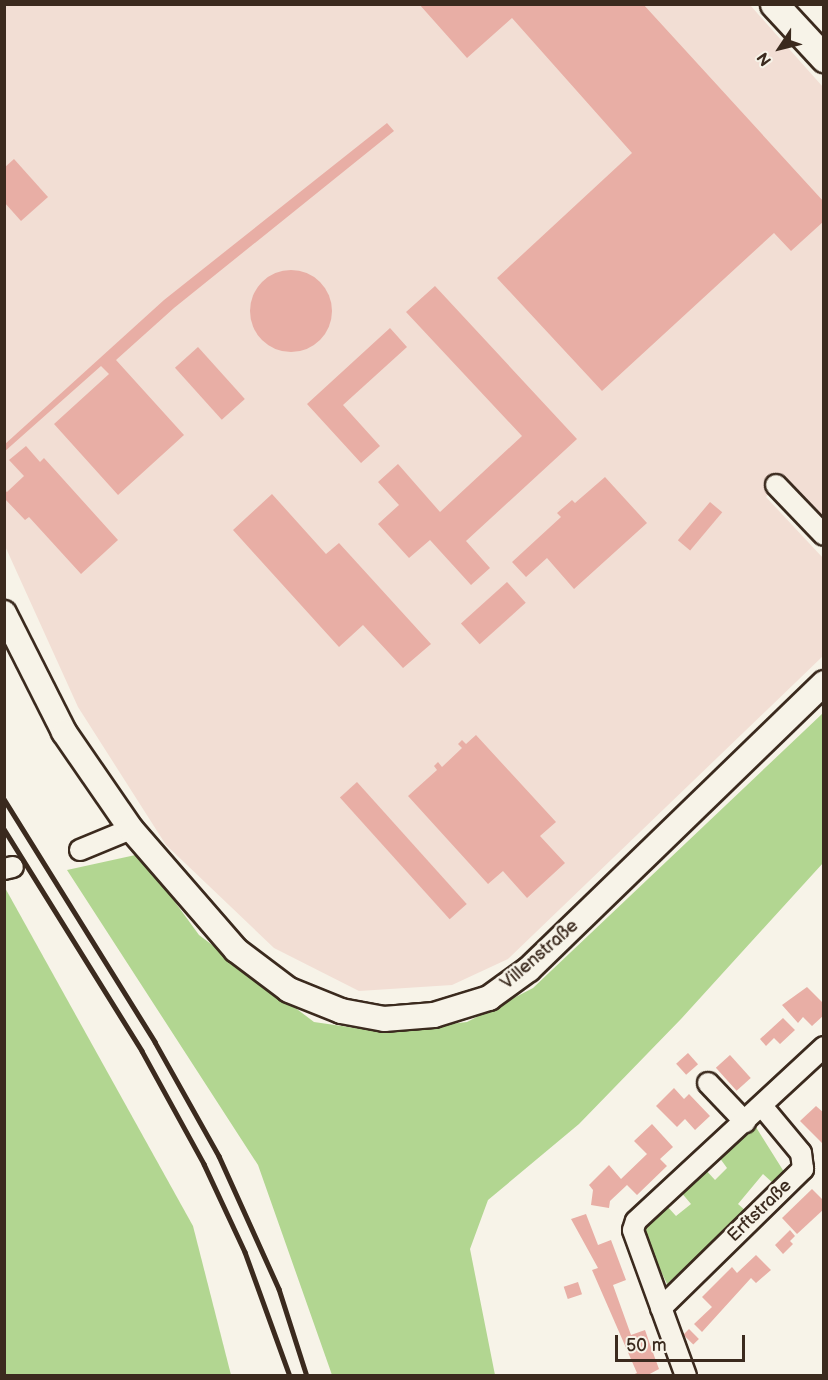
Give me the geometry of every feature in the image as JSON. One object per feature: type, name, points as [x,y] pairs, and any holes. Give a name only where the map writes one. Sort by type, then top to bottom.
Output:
[{"type":"main road","points":[[774,4],[824,58]]},
{"type":"street","points":[[776,485],[824,535]]},
{"type":"street","name":"Villenstraße","points":[[4,613],[64,732],[131,829],[236,950],[288,990],[340,1011],[384,1019],[434,1015],[489,998],[529,969],[824,683]]},
{"type":"street","points":[[80,850],[131,829]]},
{"type":"street","points":[[686,1376],[633,1230],[636,1221],[824,1047]]},
{"type":"street","points":[[708,1083],[745,1122]]},
{"type":"street","name":"Erftstraße","points":[[661,1308],[803,1169],[801,1153],[762,1106]]},
{"type":"shaded area","points":[[4,5],[750,5],[823,87],[823,517],[784,477],[766,497],[823,558],[823,656],[508,959],[452,985],[359,991],[274,948],[166,845],[78,707],[5,546]]},
{"type":"green space","points":[[823,713],[823,863],[681,1019],[579,1124],[488,1200],[470,1249],[495,1375],[332,1375],[258,1165],[67,870],[140,854],[199,935],[314,1022],[383,1032],[467,1022],[533,988]]},
{"type":"green space","points":[[4,886],[193,1226],[231,1375],[5,1375]]},
{"type":"green space","points":[[754,1124],[786,1175],[774,1184],[763,1174],[738,1204],[746,1211],[667,1284],[641,1229],[666,1205],[676,1216],[691,1204],[680,1191],[704,1168],[715,1180],[727,1168],[719,1157]]},
{"type":"building","points":[[419,4],[643,4],[824,202],[824,221],[791,251],[774,233],[602,391],[497,278],[632,153],[512,18],[467,58]]},
{"type":"building","points":[[387,123],[394,131],[174,308],[116,360],[184,435],[118,495],[54,424],[109,374],[101,366],[4,452],[4,445],[164,300]]},
{"type":"building","points":[[14,159],[48,197],[21,221],[4,202],[4,168]]},
{"type":"building","points":[[291,270],[307,273],[320,282],[329,295],[332,311],[329,327],[320,340],[307,349],[291,352],[275,349],[262,340],[253,327],[250,311],[253,295],[262,282],[275,273]]},
{"type":"building","points":[[435,286],[577,439],[466,541],[490,568],[471,585],[430,540],[409,558],[378,524],[399,505],[378,482],[398,464],[440,512],[522,436],[406,312]]},
{"type":"building","points":[[390,328],[407,347],[343,405],[380,446],[361,463],[307,404]]},
{"type":"building","points":[[198,347],[245,399],[222,420],[175,368]]},
{"type":"building","points":[[26,446],[40,462],[44,458],[118,540],[81,574],[29,517],[25,520],[4,498],[4,490],[7,492],[24,476],[9,460]]},
{"type":"building","points":[[605,477],[647,523],[574,589],[547,558],[526,577],[512,562],[561,517],[557,513],[572,500],[575,503]]},
{"type":"building","points":[[272,494],[326,554],[339,543],[431,644],[403,668],[363,625],[339,647],[233,530]]},
{"type":"building","points":[[710,502],[722,512],[690,551],[678,540]]},
{"type":"building","points":[[507,582],[526,603],[480,644],[461,623]]},
{"type":"building","points":[[476,735],[556,822],[540,836],[565,863],[527,898],[503,871],[488,884],[408,796],[437,770],[434,766],[438,762],[442,767],[462,748],[458,744],[462,740],[466,744]]},
{"type":"building","points":[[357,782],[467,904],[450,919],[340,797]]},
{"type":"building","points":[[807,987],[824,1004],[824,1015],[812,1026],[803,1017],[798,1023],[782,1005]]},
{"type":"building","points":[[783,1018],[795,1030],[780,1044],[774,1038],[766,1046],[760,1039]]},
{"type":"building","points":[[688,1053],[698,1064],[686,1075],[676,1064]]},
{"type":"building","points":[[730,1055],[751,1078],[737,1091],[716,1068]]},
{"type":"building","points":[[674,1088],[684,1099],[689,1094],[710,1116],[695,1130],[685,1119],[677,1127],[656,1106]]},
{"type":"building","points":[[816,1106],[824,1113],[824,1145],[800,1121]]},
{"type":"building","points":[[652,1124],[673,1147],[660,1159],[667,1166],[637,1195],[627,1185],[610,1201],[609,1208],[591,1205],[593,1190],[589,1185],[609,1165],[621,1179],[647,1154],[634,1141]]},
{"type":"building","points":[[812,1189],[824,1201],[824,1209],[797,1234],[782,1218]]},
{"type":"building","points":[[586,1214],[598,1245],[611,1240],[626,1280],[613,1285],[631,1335],[645,1330],[659,1369],[646,1376],[630,1376],[637,1373],[592,1270],[598,1268],[571,1219]]},
{"type":"building","points":[[790,1230],[795,1236],[790,1241],[793,1244],[783,1254],[775,1245]]},
{"type":"building","points":[[756,1255],[771,1270],[756,1283],[751,1278],[702,1332],[694,1324],[712,1307],[702,1297],[732,1267],[737,1273]]},
{"type":"building","points":[[578,1282],[582,1294],[568,1299],[564,1287]]},
{"type":"building","points":[[689,1329],[699,1339],[693,1345],[683,1335]]},
{"type":"railway","points":[[4,799],[155,1042],[219,1156],[279,1289],[307,1376]]},
{"type":"railway","points":[[4,829],[142,1051],[204,1164],[245,1252],[290,1376]]}]
